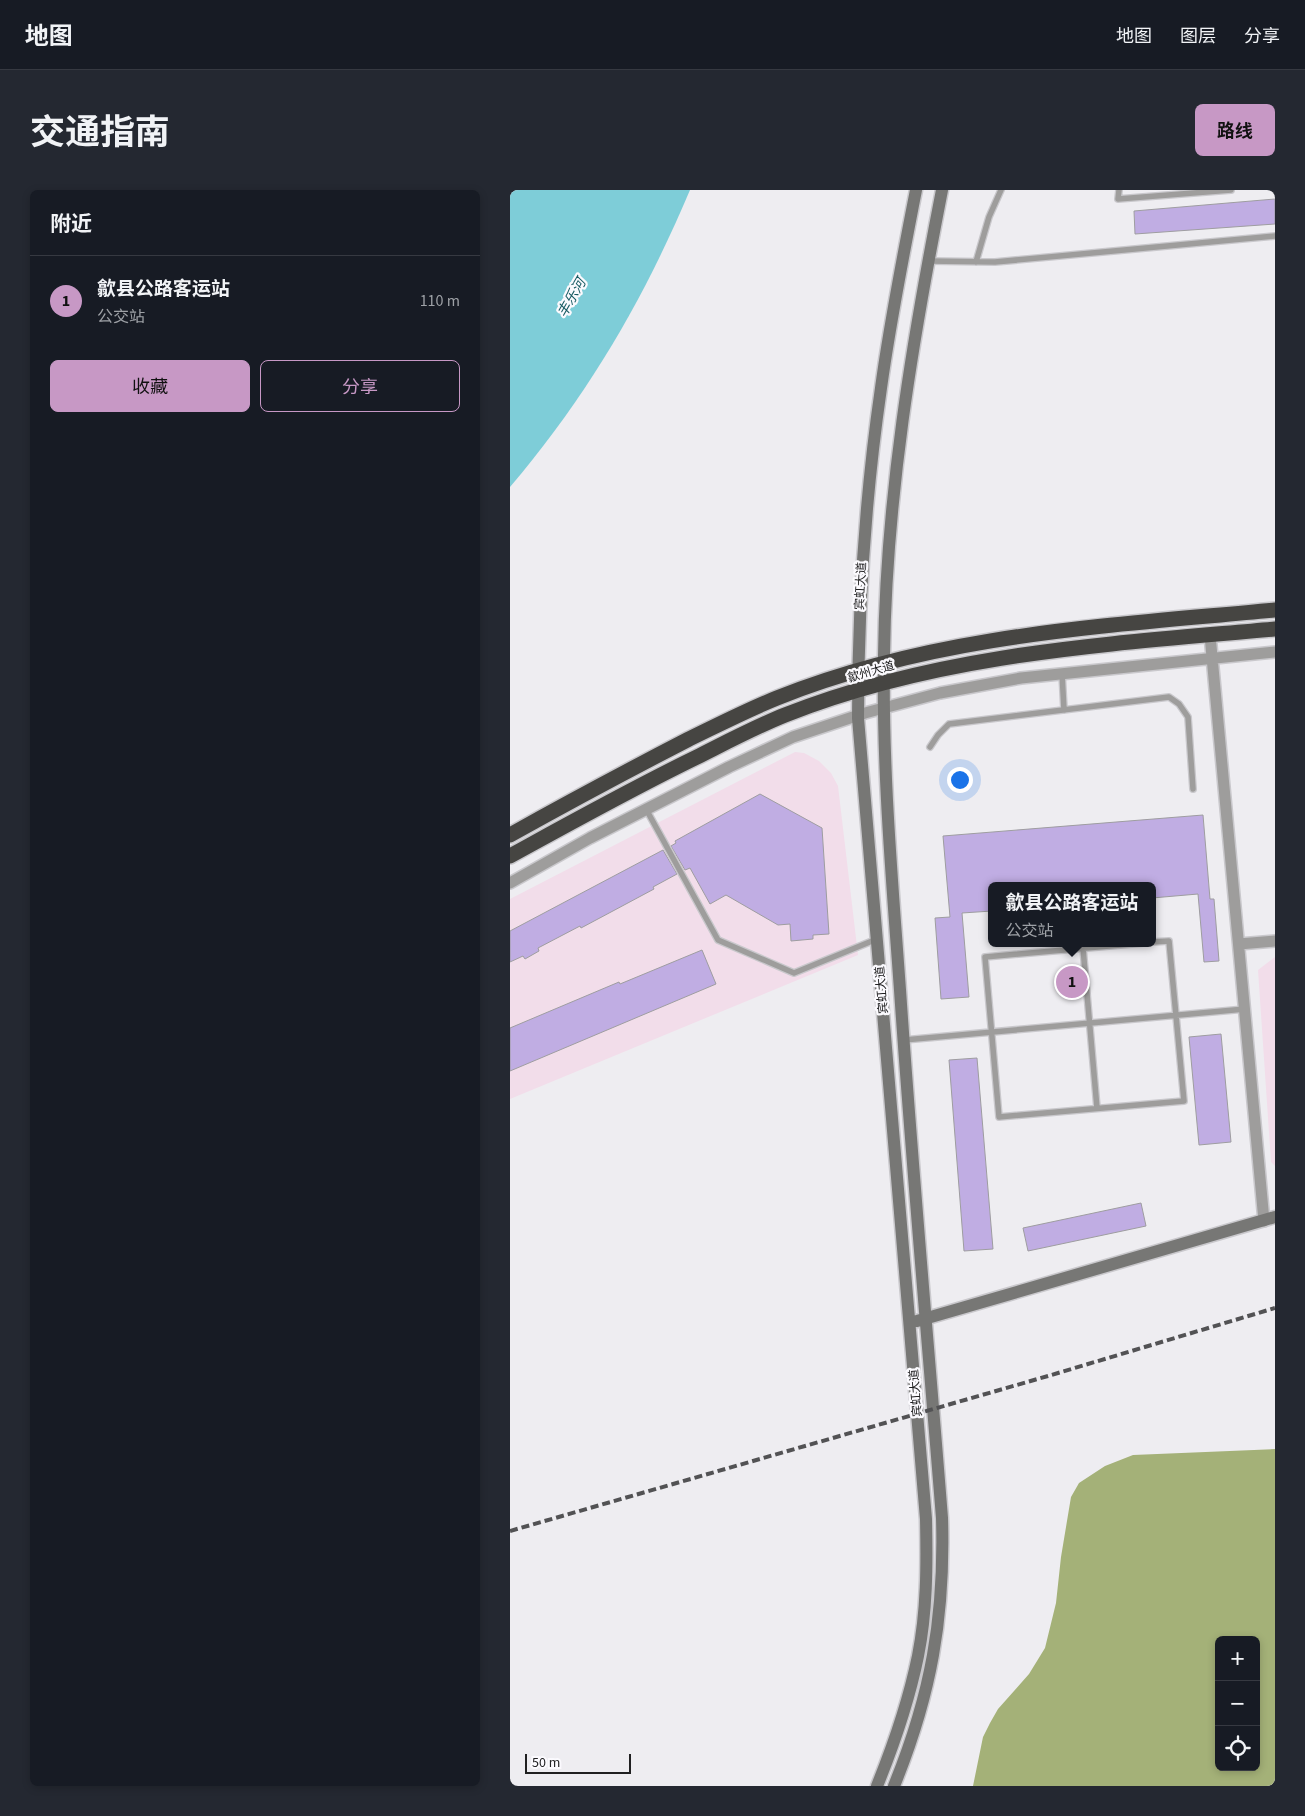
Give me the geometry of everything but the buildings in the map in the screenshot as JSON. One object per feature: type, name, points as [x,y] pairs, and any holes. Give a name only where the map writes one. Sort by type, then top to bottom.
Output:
[{"type":"highway","name":"歙州大道","points":[[510,835],[595,788],[710,729],[777,698],[884,663],[1015,636],[1275,610]]},
{"type":"highway","name":"歙州大道","points":[[510,856],[654,778],[718,746],[784,716],[858,690],[935,670],[1018,655],[1275,629]]},
{"type":"main road","name":"宾虹大道","points":[[877,1786],[900,1725],[918,1654],[926,1584],[926,1519],[858,715],[858,671],[864,548],[874,442],[887,348],[916,190]]},
{"type":"main road","name":"宾虹大道","points":[[894,1786],[926,1694],[936,1639],[942,1585],[942,1518],[885,781],[884,663],[888,559],[899,445],[912,352],[942,190]]},
{"type":"main road","points":[[910,1322],[926,1319],[1269,1219]]},
{"type":"street","points":[[1210,635],[1244,1009],[1269,1219]]},
{"type":"street","points":[[510,883],[646,809],[793,737],[884,707],[981,684],[1062,672],[1275,652]]},
{"type":"street","points":[[1238,944],[1275,941]]},
{"type":"lane","points":[[976,262],[989,217],[1001,190]]},
{"type":"lane","points":[[1119,190],[1118,199],[1231,190]]},
{"type":"lane","points":[[928,261],[994,262],[1275,236]]},
{"type":"lane","points":[[1062,672],[1064,710]]},
{"type":"lane","points":[[930,747],[938,735],[950,724],[1169,698],[1174,700],[1188,717],[1194,788]]},
{"type":"lane","points":[[646,809],[718,940],[794,973],[878,939]]},
{"type":"lane","points":[[1094,947],[985,957],[1000,1117],[1184,1101],[1170,941],[1156,942]]},
{"type":"lane","points":[[1082,948],[1097,1108]]},
{"type":"lane","points":[[904,1040],[1244,1009]]},
{"type":"shaded area","points":[[795,752],[804,753],[819,761],[831,773],[838,786],[858,955],[510,1099],[510,899]]},
{"type":"shaded area","points":[[1275,957],[1275,1166],[1271,1162],[1258,970]]},
{"type":"green space","points":[[1275,1449],[1275,1786],[973,1786],[983,1737],[990,1723],[998,1709],[1029,1674],[1045,1648],[1056,1603],[1071,1497],[1079,1483],[1105,1466],[1133,1455]]},
{"type":"water","name":"丰乐河","points":[[510,190],[690,190],[653,270],[612,346],[564,417],[510,487]]},
{"type":"railway","points":[[510,1531],[1048,1376],[1275,1308]]},
{"type":"place","name":"歙县公路客运站","points":[[1072,982]]}]
